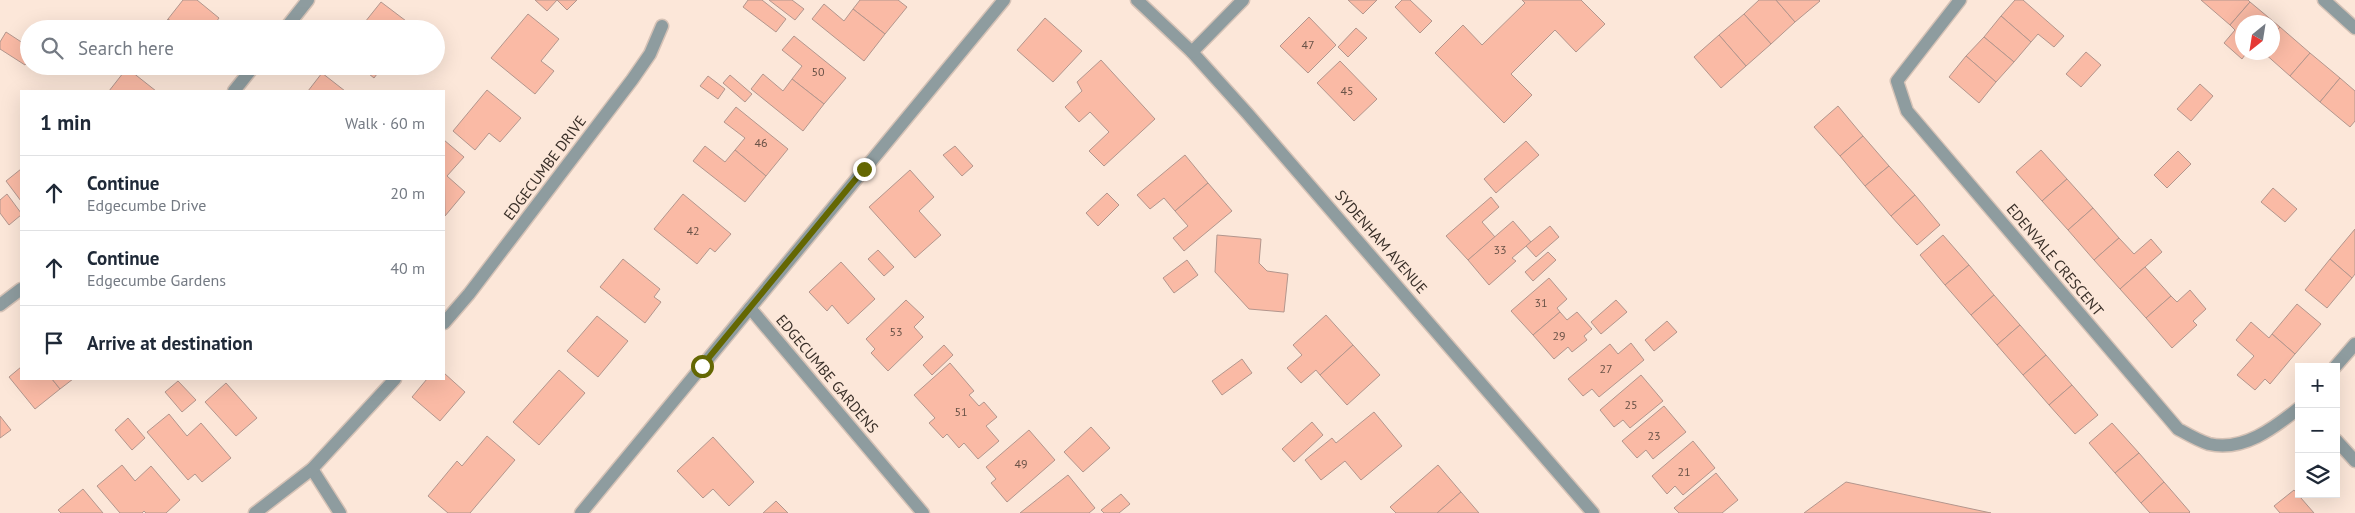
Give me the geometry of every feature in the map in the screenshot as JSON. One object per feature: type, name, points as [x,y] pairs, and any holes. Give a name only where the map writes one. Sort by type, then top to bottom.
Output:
[{"type":"street","points":[[292,20],[308,0]]},
{"type":"street","points":[[581,513],[1004,0]]},
{"type":"street","name":"SYDENHAM AVENUE","points":[[1137,0],[1192,52],[1247,113],[1593,513]]},
{"type":"street","points":[[1192,52],[1242,0]]},
{"type":"street","name":"EDENVALE CRESCENT","points":[[1960,0],[1897,81],[1906,111],[2178,429],[2209,444],[2239,445],[2278,426],[2295,411]]},
{"type":"street","points":[[2324,0],[2355,28]]},
{"type":"street","name":"EDGECUMBE DRIVE","points":[[445,322],[469,294],[632,80],[650,54],[662,26]]},
{"type":"street","points":[[235,90],[247,75]]},
{"type":"street","points":[[0,305],[20,290]]},
{"type":"street","name":"EDGECUMBE GARDENS","points":[[750,308],[924,513]]},
{"type":"street","points":[[2338,363],[2355,344]]},
{"type":"street","points":[[255,513],[312,469],[394,380]]},
{"type":"street","points":[[2340,444],[2355,461]]},
{"type":"street","points":[[312,469],[340,513]]},
{"type":"building","points":[[183,0],[197,0],[219,18],[218,20],[168,19]]},
{"type":"building","points":[[535,0],[557,0],[547,11]]},
{"type":"building","points":[[557,0],[577,0],[567,10]]},
{"type":"building","points":[[748,0],[762,0],[786,19],[776,32],[743,7]]},
{"type":"building","points":[[769,0],[792,0],[804,9],[795,20]]},
{"type":"building","points":[[860,0],[898,0],[907,7],[885,34],[853,9]]},
{"type":"building","points":[[1348,0],[1377,0],[1363,14]]},
{"type":"building","points":[[1402,0],[1410,0],[1432,21],[1420,33],[1395,7]]},
{"type":"building","points":[[1522,0],[1581,0],[1605,24],[1576,52],[1555,30],[1511,74],[1532,95],[1504,123],[1435,53],[1463,25],[1482,45],[1525,3]]},
{"type":"building","points":[[1759,0],[1776,0],[1795,22],[1771,44],[1744,14]]},
{"type":"building","points":[[1776,0],[1819,0],[1820,1],[1795,22]]},
{"type":"building","points":[[2015,0],[2023,0],[2064,36],[2054,47],[2038,34],[2031,42],[2001,16]]},
{"type":"building","points":[[2201,0],[2248,0],[2250,2],[2239,15],[2235,15],[2235,19],[2230,25]]},
{"type":"building","points":[[381,2],[405,20],[367,20]]},
{"type":"building","points":[[2250,2],[2266,15],[2239,15]]},
{"type":"building","points":[[824,4],[844,21],[853,9],[885,34],[864,61],[812,19]]},
{"type":"building","points":[[528,14],[559,39],[541,61],[554,71],[535,94],[491,58]]},
{"type":"building","points":[[1744,14],[1771,44],[1746,66],[1719,35]]},
{"type":"building","points":[[2001,16],[2031,42],[2014,62],[1984,37]]},
{"type":"building","points":[[1309,17],[1336,45],[1308,73],[1280,46]]},
{"type":"building","points":[[1045,18],[1082,51],[1053,82],[1017,50]]},
{"type":"building","points":[[2235,19],[2235,30],[2230,25]]},
{"type":"building","points":[[2280,27],[2310,53],[2290,76],[2272,60],[2280,60]]},
{"type":"building","points":[[1356,28],[1367,38],[1348,57],[1338,47]]},
{"type":"building","points":[[2235,30],[2235,53],[2224,43]]},
{"type":"building","points":[[6,32],[20,41],[20,62],[0,49],[0,42]]},
{"type":"building","points":[[1719,35],[1746,66],[1721,88],[1694,57]]},
{"type":"building","points":[[794,36],[846,78],[824,104],[792,79],[802,66],[782,50]]},
{"type":"building","points":[[1984,37],[2014,62],[1996,82],[1966,56]]},
{"type":"building","points":[[2086,52],[2101,65],[2081,87],[2066,74]]},
{"type":"building","points":[[2310,53],[2340,78],[2320,102],[2290,76]]},
{"type":"building","points":[[1966,56],[1996,82],[1979,103],[1949,77]]},
{"type":"building","points":[[1101,60],[1155,119],[1104,166],[1089,151],[1109,132],[1090,112],[1079,122],[1065,107],[1082,91],[1077,82]]},
{"type":"building","points":[[1340,61],[1377,99],[1354,121],[1317,83]]},
{"type":"building","points":[[763,74],[783,91],[792,79],[824,104],[803,131],[751,89]]},
{"type":"building","points":[[122,75],[136,75],[155,90],[110,90]]},
{"type":"building","points":[[320,75],[325,75],[344,90],[309,90]]},
{"type":"building","points":[[730,75],[752,94],[745,102],[723,83]]},
{"type":"building","points":[[708,76],[725,89],[718,99],[700,86]]},
{"type":"building","points":[[2340,78],[2355,91],[2355,121],[2350,127],[2320,102]]},
{"type":"building","points":[[2200,84],[2213,96],[2191,121],[2177,109]]},
{"type":"building","points":[[487,90],[521,118],[500,142],[489,133],[475,150],[453,131]]},
{"type":"building","points":[[1838,106],[1863,136],[1840,156],[1814,127]]},
{"type":"building","points":[[736,107],[788,149],[766,176],[735,150],[745,138],[724,122]]},
{"type":"building","points":[[1863,136],[1889,166],[1865,186],[1840,156]]},
{"type":"building","points":[[445,141],[464,157],[447,176],[465,192],[445,216]]},
{"type":"building","points":[[1526,141],[1539,155],[1496,193],[1484,179]]},
{"type":"building","points":[[705,146],[725,162],[735,150],[766,176],[745,202],[693,161]]},
{"type":"building","points":[[955,146],[973,166],[962,176],[943,155]]},
{"type":"building","points":[[2041,150],[2067,179],[2042,201],[2016,172]]},
{"type":"building","points":[[2178,151],[2191,164],[2167,188],[2154,175]]},
{"type":"building","points":[[1185,155],[1208,183],[1175,211],[1164,198],[1150,209],[1137,195]]},
{"type":"building","points":[[1889,166],[1915,195],[1891,216],[1865,186]]},
{"type":"building","points":[[20,170],[20,200],[6,181]]},
{"type":"building","points":[[910,170],[934,197],[919,211],[941,235],[915,258],[869,207]]},
{"type":"building","points":[[2067,179],[2093,208],[2068,230],[2042,201]]},
{"type":"building","points":[[1208,183],[1232,211],[1184,251],[1173,238],[1188,226],[1175,211]]},
{"type":"building","points":[[2273,188],[2297,209],[2285,222],[2261,202]]},
{"type":"building","points":[[1107,193],[1119,205],[1098,226],[1086,213]]},
{"type":"building","points":[[7,194],[20,212],[20,216],[9,225],[0,213],[0,200]]},
{"type":"building","points":[[683,194],[731,234],[715,252],[710,248],[697,264],[654,229]]},
{"type":"building","points":[[1915,195],[1940,225],[1917,245],[1891,216]]},
{"type":"building","points":[[1491,197],[1499,207],[1482,222],[1495,237],[1468,260],[1446,236]]},
{"type":"building","points":[[2093,208],[2119,238],[2094,260],[2068,230]]},
{"type":"building","points":[[1513,221],[1531,242],[1512,258],[1516,261],[1489,285],[1468,260]]},
{"type":"building","points":[[1550,226],[1559,237],[1536,257],[1526,246]]},
{"type":"building","points":[[2355,229],[2355,274],[2352,278],[2330,259]]},
{"type":"building","points":[[1217,235],[1261,239],[1259,263],[1267,271],[1288,274],[1284,312],[1249,309],[1215,272]]},
{"type":"building","points":[[1943,235],[1969,265],[1945,285],[1920,255]]},
{"type":"building","points":[[2119,238],[2134,254],[2151,239],[2162,252],[2120,289],[2094,260]]},
{"type":"building","points":[[878,250],[894,267],[884,276],[868,259]]},
{"type":"building","points":[[1548,252],[1556,260],[1533,281],[1525,272]]},
{"type":"building","points":[[623,259],[660,289],[654,297],[661,302],[645,323],[600,287]]},
{"type":"building","points":[[2330,259],[2352,278],[2327,308],[2305,290]]},
{"type":"building","points":[[1187,260],[1198,275],[1174,293],[1163,278]]},
{"type":"building","points":[[841,262],[875,299],[848,324],[832,305],[827,311],[809,292]]},
{"type":"building","points":[[1969,265],[1994,295],[1971,315],[1945,285]]},
{"type":"building","points":[[2145,267],[2171,296],[2146,318],[2120,289]]},
{"type":"building","points":[[1549,278],[1567,299],[1557,308],[1560,312],[1533,335],[1511,311]]},
{"type":"building","points":[[2190,290],[2206,309],[2193,321],[2197,325],[2172,348],[2146,318],[2171,296],[2177,302]]},
{"type":"building","points":[[1994,295],[2020,325],[1997,345],[1971,315]]},
{"type":"building","points":[[906,300],[924,317],[914,327],[923,337],[888,371],[871,353],[875,349],[866,339]]},
{"type":"building","points":[[1616,300],[1627,312],[1601,334],[1591,322]]},
{"type":"building","points":[[2297,304],[2321,324],[2295,354],[2272,334]]},
{"type":"building","points":[[1560,312],[1567,320],[1577,312],[1592,329],[1584,336],[1587,340],[1572,352],[1568,347],[1554,359],[1533,335]]},
{"type":"building","points":[[1326,315],[1353,345],[1320,375],[1316,370],[1301,383],[1287,368],[1302,355],[1293,345]]},
{"type":"building","points":[[597,316],[628,341],[598,377],[567,351]]},
{"type":"building","points":[[1667,321],[1677,332],[1654,351],[1645,340]]},
{"type":"building","points":[[2251,322],[2269,338],[2272,334],[2295,354],[2270,384],[2265,379],[2255,390],[2237,375],[2254,356],[2236,340]]},
{"type":"building","points":[[2020,325],[2046,355],[2023,375],[1997,345]]},
{"type":"building","points":[[1631,343],[1644,360],[1599,397],[1592,389],[1583,396],[1568,379],[1610,344],[1618,354]]},
{"type":"building","points":[[944,345],[953,355],[932,375],[923,365]]},
{"type":"building","points":[[1353,345],[1380,375],[1347,405],[1320,375]]},
{"type":"building","points":[[2046,355],[2072,385],[2049,405],[2023,375]]},
{"type":"building","points":[[1242,359],[1252,373],[1222,395],[1212,381]]},
{"type":"building","points":[[950,363],[974,391],[969,395],[979,406],[984,402],[997,417],[986,426],[999,441],[978,459],[964,443],[959,448],[947,434],[943,438],[929,423],[935,418],[914,395]]},
{"type":"building","points":[[20,368],[20,380],[53,380],[60,389],[35,409],[9,377]]},
{"type":"building","points":[[559,370],[585,393],[539,445],[513,422]]},
{"type":"building","points":[[445,374],[465,392],[440,421],[412,397],[426,380],[445,380]]},
{"type":"building","points":[[1641,375],[1663,401],[1630,428],[1623,420],[1614,427],[1600,410]]},
{"type":"building","points":[[53,380],[72,380],[60,389]]},
{"type":"building","points":[[178,381],[196,400],[182,412],[165,392]]},
{"type":"building","points":[[226,383],[257,418],[236,436],[205,402]]},
{"type":"building","points":[[2072,385],[2098,415],[2075,434],[2049,405]]},
{"type":"building","points":[[1664,406],[1686,432],[1653,459],[1646,450],[1637,458],[1622,441]]},
{"type":"building","points":[[1374,412],[1402,446],[1361,480],[1345,461],[1321,480],[1305,460],[1332,438],[1336,443]]},
{"type":"building","points":[[169,414],[187,436],[201,423],[231,458],[202,482],[195,474],[188,480],[147,432]]},
{"type":"building","points":[[0,416],[11,430],[0,438]]},
{"type":"building","points":[[128,418],[145,438],[132,450],[115,430]]},
{"type":"building","points":[[1312,422],[1323,435],[1294,462],[1282,449]]},
{"type":"building","points":[[2112,423],[2139,453],[2115,473],[2089,443]]},
{"type":"building","points":[[1091,427],[1110,448],[1083,472],[1064,452]]},
{"type":"building","points":[[1029,430],[1055,460],[1007,502],[991,483],[996,479],[986,467]]},
{"type":"building","points":[[487,436],[515,460],[470,513],[448,513],[428,496],[457,461],[462,466]]},
{"type":"building","points":[[713,437],[754,482],[729,506],[713,489],[703,498],[677,471]]},
{"type":"building","points":[[1693,441],[1715,468],[1683,495],[1675,486],[1667,494],[1652,476]]},
{"type":"building","points":[[2139,453],[2164,482],[2141,503],[2115,473]]},
{"type":"building","points":[[122,465],[135,481],[151,466],[180,500],[166,513],[146,513],[144,511],[142,513],[120,513],[97,486]]},
{"type":"building","points":[[1438,465],[1461,492],[1437,513],[1396,513],[1390,507]]},
{"type":"building","points":[[1716,473],[1738,500],[1722,513],[1679,513],[1674,508]]},
{"type":"building","points":[[1068,475],[1095,508],[1089,513],[1020,513]]},
{"type":"building","points":[[1846,482],[1991,513],[1804,513]]},
{"type":"building","points":[[2164,482],[2189,513],[2150,513],[2141,503]]},
{"type":"building","points":[[83,489],[103,513],[61,513],[58,510]]},
{"type":"building","points":[[2294,490],[2295,498],[2301,498],[2314,513],[2280,513],[2274,506]]},
{"type":"building","points":[[1461,492],[1479,513],[1437,513]]},
{"type":"building","points":[[1121,494],[1130,504],[1119,513],[1104,513],[1101,510]]},
{"type":"building","points":[[776,501],[788,513],[763,513]]},
{"type":"route","points":[[702,366],[864,169]]}]
